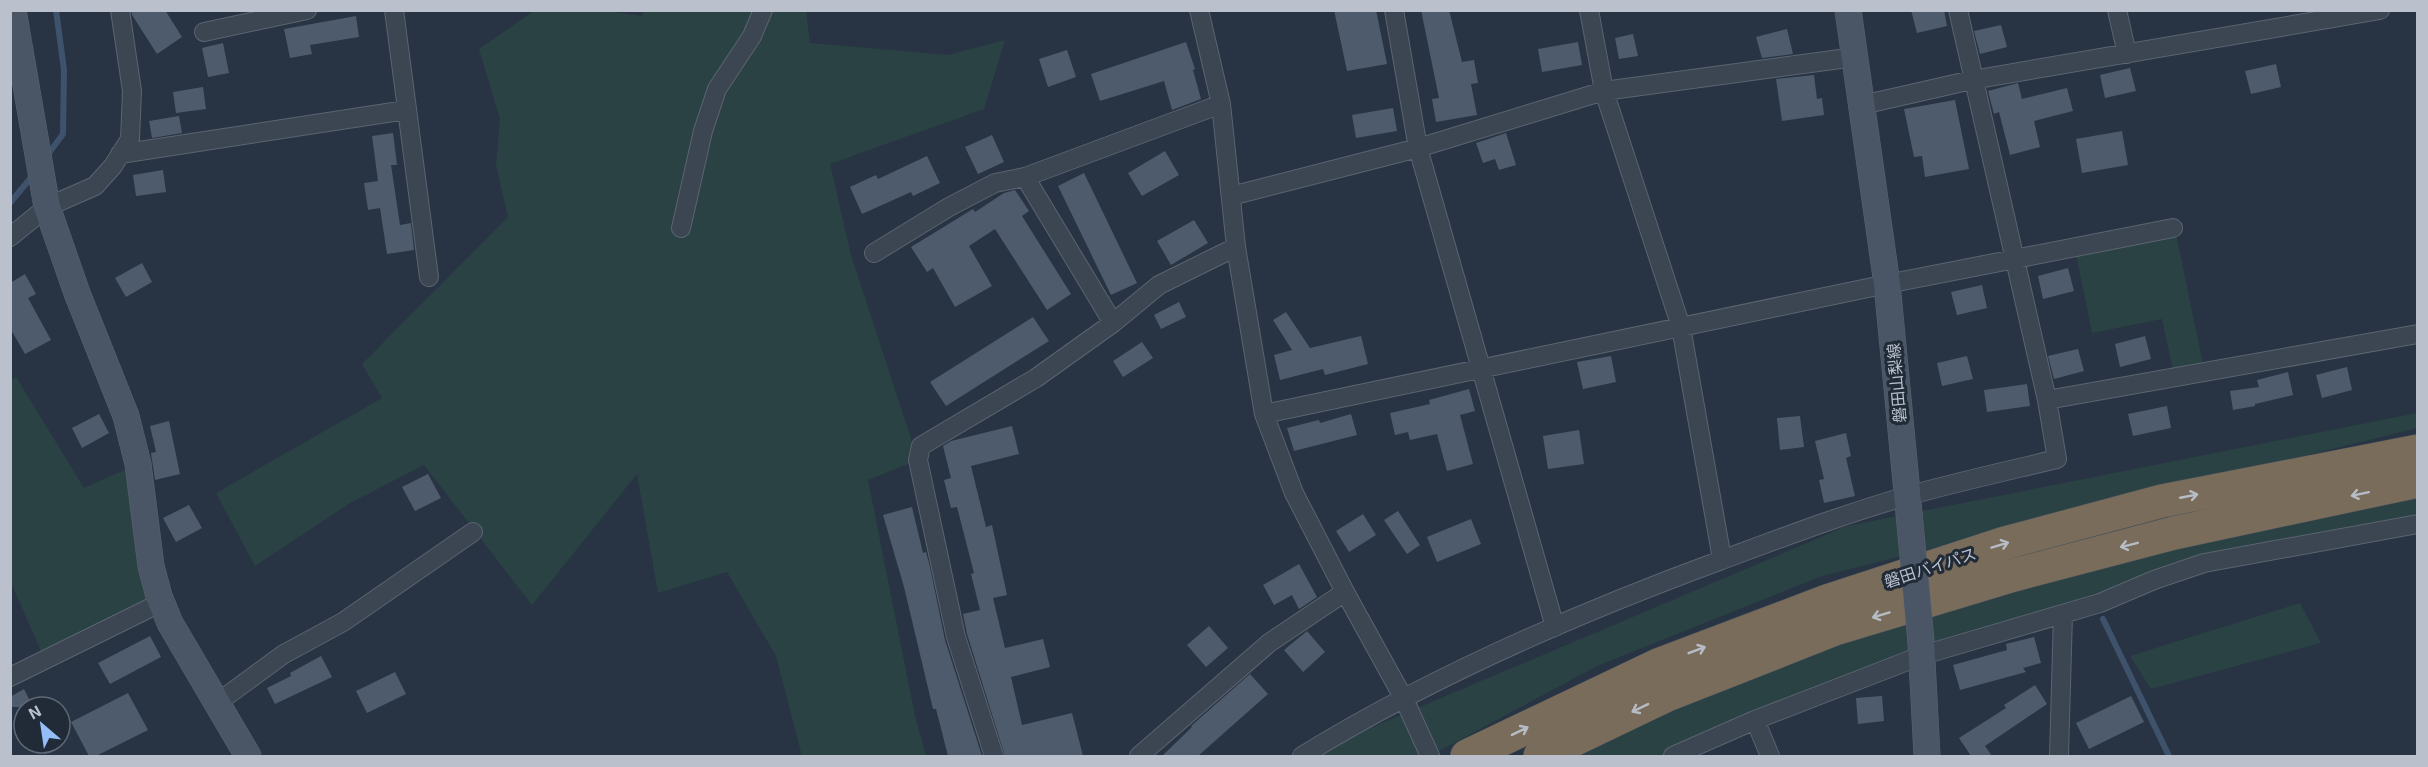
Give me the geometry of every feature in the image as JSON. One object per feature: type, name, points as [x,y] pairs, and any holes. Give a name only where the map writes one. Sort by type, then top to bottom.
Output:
[{"type":"highway","name":"磐田バイパス","points":[[1467,756],[1658,665],[1827,601],[2005,543],[2162,501],[2418,451]]},
{"type":"highway","name":"磐田バイパス","points":[[1540,756],[1665,696],[1835,629],[2014,574],[2174,533],[2418,481]]},
{"type":"street","points":[[13,10],[47,207],[77,293],[126,416],[138,464],[151,566],[162,602],[170,623],[248,756]]},
{"type":"street","points":[[10,237],[47,207],[95,186],[130,139],[132,91],[120,10]]},
{"type":"street","points":[[204,32],[307,10]]},
{"type":"street","points":[[394,10],[429,278]]},
{"type":"street","points":[[681,228],[703,131],[717,89],[752,36],[763,10]]},
{"type":"street","points":[[1199,10],[1221,104],[1236,247],[1264,414],[1294,493],[1407,705],[1430,756]]},
{"type":"street","points":[[1394,10],[1418,148],[1555,627]]},
{"type":"street","points":[[1589,10],[1604,91],[1681,327],[1722,559]]},
{"type":"street","name":"磐田山梨線","points":[[1848,10],[1887,284],[1922,648],[1927,756]]},
{"type":"street","points":[[1302,756],[1407,705],[1555,627],[1656,584],[1791,534],[1908,504],[2057,459],[2047,399],[1972,80],[1958,10]]},
{"type":"street","points":[[2117,10],[2127,54]]},
{"type":"street","points":[[1862,105],[1972,80],[2380,10]]},
{"type":"street","points":[[1231,196],[1418,148],[1604,91],[1855,57]]},
{"type":"street","points":[[874,253],[949,207],[995,183],[1025,177],[1221,104]]},
{"type":"street","points":[[120,154],[406,110]]},
{"type":"street","points":[[1025,177],[1113,323]]},
{"type":"street","points":[[1264,414],[2014,258],[2173,228]]},
{"type":"street","points":[[994,756],[956,638],[918,460],[921,446],[1035,378],[1113,323],[1159,285],[1236,247]]},
{"type":"street","points":[[2047,399],[2418,334]]},
{"type":"street","points":[[1673,756],[1922,648],[2100,603],[2154,580],[2204,563],[2418,524]]},
{"type":"street","points":[[217,703],[284,654],[353,615],[473,532]]},
{"type":"street","points":[[1139,756],[1269,643],[1345,592]]},
{"type":"street","points":[[10,677],[162,602]]},
{"type":"street","points":[[2059,756],[2063,614]]},
{"type":"street","points":[[1755,720],[1770,756]]},
{"type":"green space","points":[[645,10],[806,11],[810,43],[948,55],[1005,40],[984,109],[830,164],[851,255],[918,460],[868,480],[915,716],[926,756],[802,756],[776,656],[727,572],[658,593],[637,474],[532,605],[424,465],[350,503],[255,566],[216,493],[382,398],[362,364],[508,217],[496,166],[500,119],[479,49],[534,11],[607,11],[641,16]]},
{"type":"green space","points":[[2176,234],[2203,364],[2173,370],[2162,319],[2092,333],[2076,254]]},
{"type":"green space","points":[[16,377],[84,488],[138,464],[162,602],[45,660],[11,583],[10,381]]},
{"type":"green space","points":[[2417,413],[2417,428],[1822,576],[1597,666],[1430,756],[1319,756],[1361,732],[1847,526]]},
{"type":"green space","points":[[2417,482],[2417,524],[2279,549],[1923,655],[1683,756],[1564,756],[1870,618]]},
{"type":"green space","points":[[2300,603],[2321,643],[2151,689],[2130,656]]},
{"type":"building","points":[[131,10],[165,10],[182,37],[157,54]]},
{"type":"building","points":[[1334,10],[1376,10],[1387,64],[1347,71]]},
{"type":"building","points":[[1421,10],[1449,10],[1462,62],[1474,60],[1478,83],[1471,84],[1477,115],[1436,122],[1432,99],[1439,98]]},
{"type":"building","points":[[1911,10],[1944,10],[1947,26],[1917,33]]},
{"type":"building","points":[[356,16],[359,37],[310,45],[312,54],[290,58],[284,29]]},
{"type":"building","points":[[2001,25],[2007,47],[1980,54],[1974,31]]},
{"type":"building","points":[[1787,29],[1793,54],[1762,58],[1756,37]]},
{"type":"building","points":[[1633,34],[1638,56],[1619,59],[1615,38]]},
{"type":"building","points":[[1186,42],[1195,69],[1193,70],[1201,99],[1172,110],[1164,81],[1100,101],[1091,74]]},
{"type":"building","points":[[1578,42],[1582,65],[1542,72],[1538,49]]},
{"type":"building","points":[[223,43],[229,73],[208,77],[202,48]]},
{"type":"building","points":[[1067,50],[1076,77],[1048,87],[1039,59]]},
{"type":"building","points":[[2276,64],[2281,87],[2251,94],[2245,71]]},
{"type":"building","points":[[2130,68],[2136,91],[2105,98],[2100,75]]},
{"type":"building","points":[[1814,75],[1817,99],[1822,98],[1824,115],[1782,121],[1776,79]]},
{"type":"building","points":[[2018,83],[2022,99],[2067,88],[2073,111],[2034,121],[2040,147],[2010,155],[1999,112],[1994,114],[1988,91]]},
{"type":"building","points":[[203,87],[206,109],[176,113],[173,92]]},
{"type":"building","points":[[1955,100],[1969,169],[1925,177],[1922,156],[1914,157],[1904,109]]},
{"type":"building","points":[[1393,108],[1397,131],[1356,138],[1352,115]]},
{"type":"building","points":[[179,116],[182,133],[152,138],[149,121]]},
{"type":"building","points":[[2122,131],[2128,165],[2082,173],[2076,139]]},
{"type":"building","points":[[393,133],[397,165],[391,165],[400,225],[411,223],[414,250],[387,254],[380,208],[368,210],[364,183],[378,181],[372,136]]},
{"type":"building","points":[[1506,133],[1516,165],[1499,170],[1495,159],[1483,163],[1476,143]]},
{"type":"building","points":[[992,135],[1004,162],[978,174],[965,147]]},
{"type":"building","points":[[1165,151],[1179,175],[1142,196],[1128,173]]},
{"type":"building","points":[[927,156],[940,183],[913,196],[911,192],[862,214],[850,187],[876,175],[878,179]]},
{"type":"building","points":[[163,170],[166,192],[136,196],[133,175]]},
{"type":"building","points":[[1084,173],[1137,283],[1111,295],[1058,186]]},
{"type":"building","points":[[1015,190],[1029,211],[1022,216],[1071,294],[1047,310],[995,229],[969,246],[992,286],[955,307],[933,268],[927,272],[911,247],[973,209],[975,212],[1004,193]]},
{"type":"building","points":[[1194,220],[1208,243],[1171,265],[1157,241]]},
{"type":"building","points":[[142,263],[152,282],[126,297],[115,278]]},
{"type":"building","points":[[2068,268],[2074,291],[2043,299],[2038,276]]},
{"type":"building","points":[[25,274],[36,294],[28,298],[51,340],[25,354],[10,328],[10,283]]},
{"type":"building","points":[[1982,285],[1987,308],[1957,315],[1951,292]]},
{"type":"building","points":[[1179,302],[1186,317],[1161,329],[1154,315]]},
{"type":"building","points":[[1286,312],[1310,348],[1361,336],[1368,364],[1325,375],[1323,369],[1280,380],[1274,355],[1292,350],[1273,320]]},
{"type":"building","points":[[1033,317],[1049,341],[946,406],[930,382]]},
{"type":"building","points":[[2145,336],[2151,359],[2120,367],[2115,344]]},
{"type":"building","points":[[1142,342],[1153,358],[1123,377],[1113,361]]},
{"type":"building","points":[[2078,349],[2084,371],[2054,379],[2048,356]]},
{"type":"building","points":[[1611,356],[1616,382],[1583,389],[1577,362]]},
{"type":"building","points":[[1967,356],[1973,379],[1942,386],[1937,363]]},
{"type":"building","points":[[2347,367],[2352,390],[2322,398],[2316,375]]},
{"type":"building","points":[[2288,372],[2293,395],[2233,410],[2230,391],[2259,387],[2257,380]]},
{"type":"building","points":[[2027,384],[2030,406],[1987,412],[1984,390]]},
{"type":"building","points":[[1469,389],[1475,411],[1460,415],[1473,464],[1447,471],[1437,434],[1410,440],[1408,432],[1395,435],[1390,413],[1430,404],[1429,400]]},
{"type":"building","points":[[2167,406],[2171,428],[2133,436],[2128,414]]},
{"type":"building","points":[[99,414],[109,433],[82,448],[72,428]]},
{"type":"building","points":[[1351,414],[1357,435],[1294,451],[1287,428],[1319,420],[1320,423]]},
{"type":"building","points":[[1800,416],[1804,447],[1780,450],[1777,418]]},
{"type":"building","points":[[169,421],[180,474],[155,480],[151,453],[156,452],[150,426]]},
{"type":"building","points":[[1012,426],[1019,454],[971,466],[986,527],[992,525],[1007,595],[993,598],[1005,648],[1043,639],[1050,667],[1011,677],[1022,725],[1072,713],[1083,756],[1005,756],[967,634],[963,614],[980,610],[971,574],[974,573],[957,507],[951,508],[944,480],[951,478],[943,446],[951,441]]},
{"type":"building","points":[[1579,430],[1584,464],[1548,469],[1543,436]]},
{"type":"building","points":[[1846,433],[1851,456],[1846,458],[1855,496],[1824,503],[1819,480],[1824,479],[1815,441]]},
{"type":"building","points":[[428,474],[441,498],[415,511],[402,487]]},
{"type":"building","points":[[189,505],[202,528],[176,542],[163,518]]},
{"type":"building","points":[[912,507],[923,553],[926,552],[930,567],[945,640],[982,756],[948,756],[936,709],[933,709],[904,587],[883,515]]},
{"type":"building","points":[[1398,511],[1420,545],[1407,554],[1384,520]]},
{"type":"building","points":[[1363,514],[1376,535],[1349,552],[1336,531]]},
{"type":"building","points":[[1471,519],[1481,544],[1437,562],[1427,537]]},
{"type":"building","points":[[1299,564],[1317,597],[1299,609],[1292,595],[1274,605],[1263,585]]},
{"type":"building","points":[[1209,626],[1228,648],[1206,667],[1187,645]]},
{"type":"building","points":[[1307,631],[1325,652],[1303,672],[1284,650]]},
{"type":"building","points":[[150,636],[161,657],[110,684],[98,663]]},
{"type":"building","points":[[2034,637],[2041,663],[2023,668],[2026,672],[1960,690],[1953,665],[2007,650],[2006,644]]},
{"type":"building","points":[[321,656],[332,677],[275,704],[267,688],[291,676],[290,673]]},
{"type":"building","points":[[395,672],[406,694],[367,713],[356,691]]},
{"type":"building","points":[[1250,674],[1268,694],[1198,756],[1162,756],[1191,726]]},
{"type":"building","points":[[2035,685],[2047,704],[1985,746],[1992,756],[1971,756],[1959,738],[2006,708],[2004,705]]},
{"type":"building","points":[[24,689],[27,695],[14,695]]},
{"type":"building","points":[[128,693],[148,730],[96,756],[89,756],[72,721]]},
{"type":"building","points":[[1882,696],[1884,721],[1858,724],[1856,698]]},
{"type":"building","points":[[2131,696],[2144,722],[2089,749],[2076,723]]},
{"type":"waterway","points":[[46,157],[63,134],[64,70],[56,10]]},
{"type":"waterway","points":[[10,203],[33,175]]},
{"type":"waterway","points":[[2103,619],[2169,756]]}]
